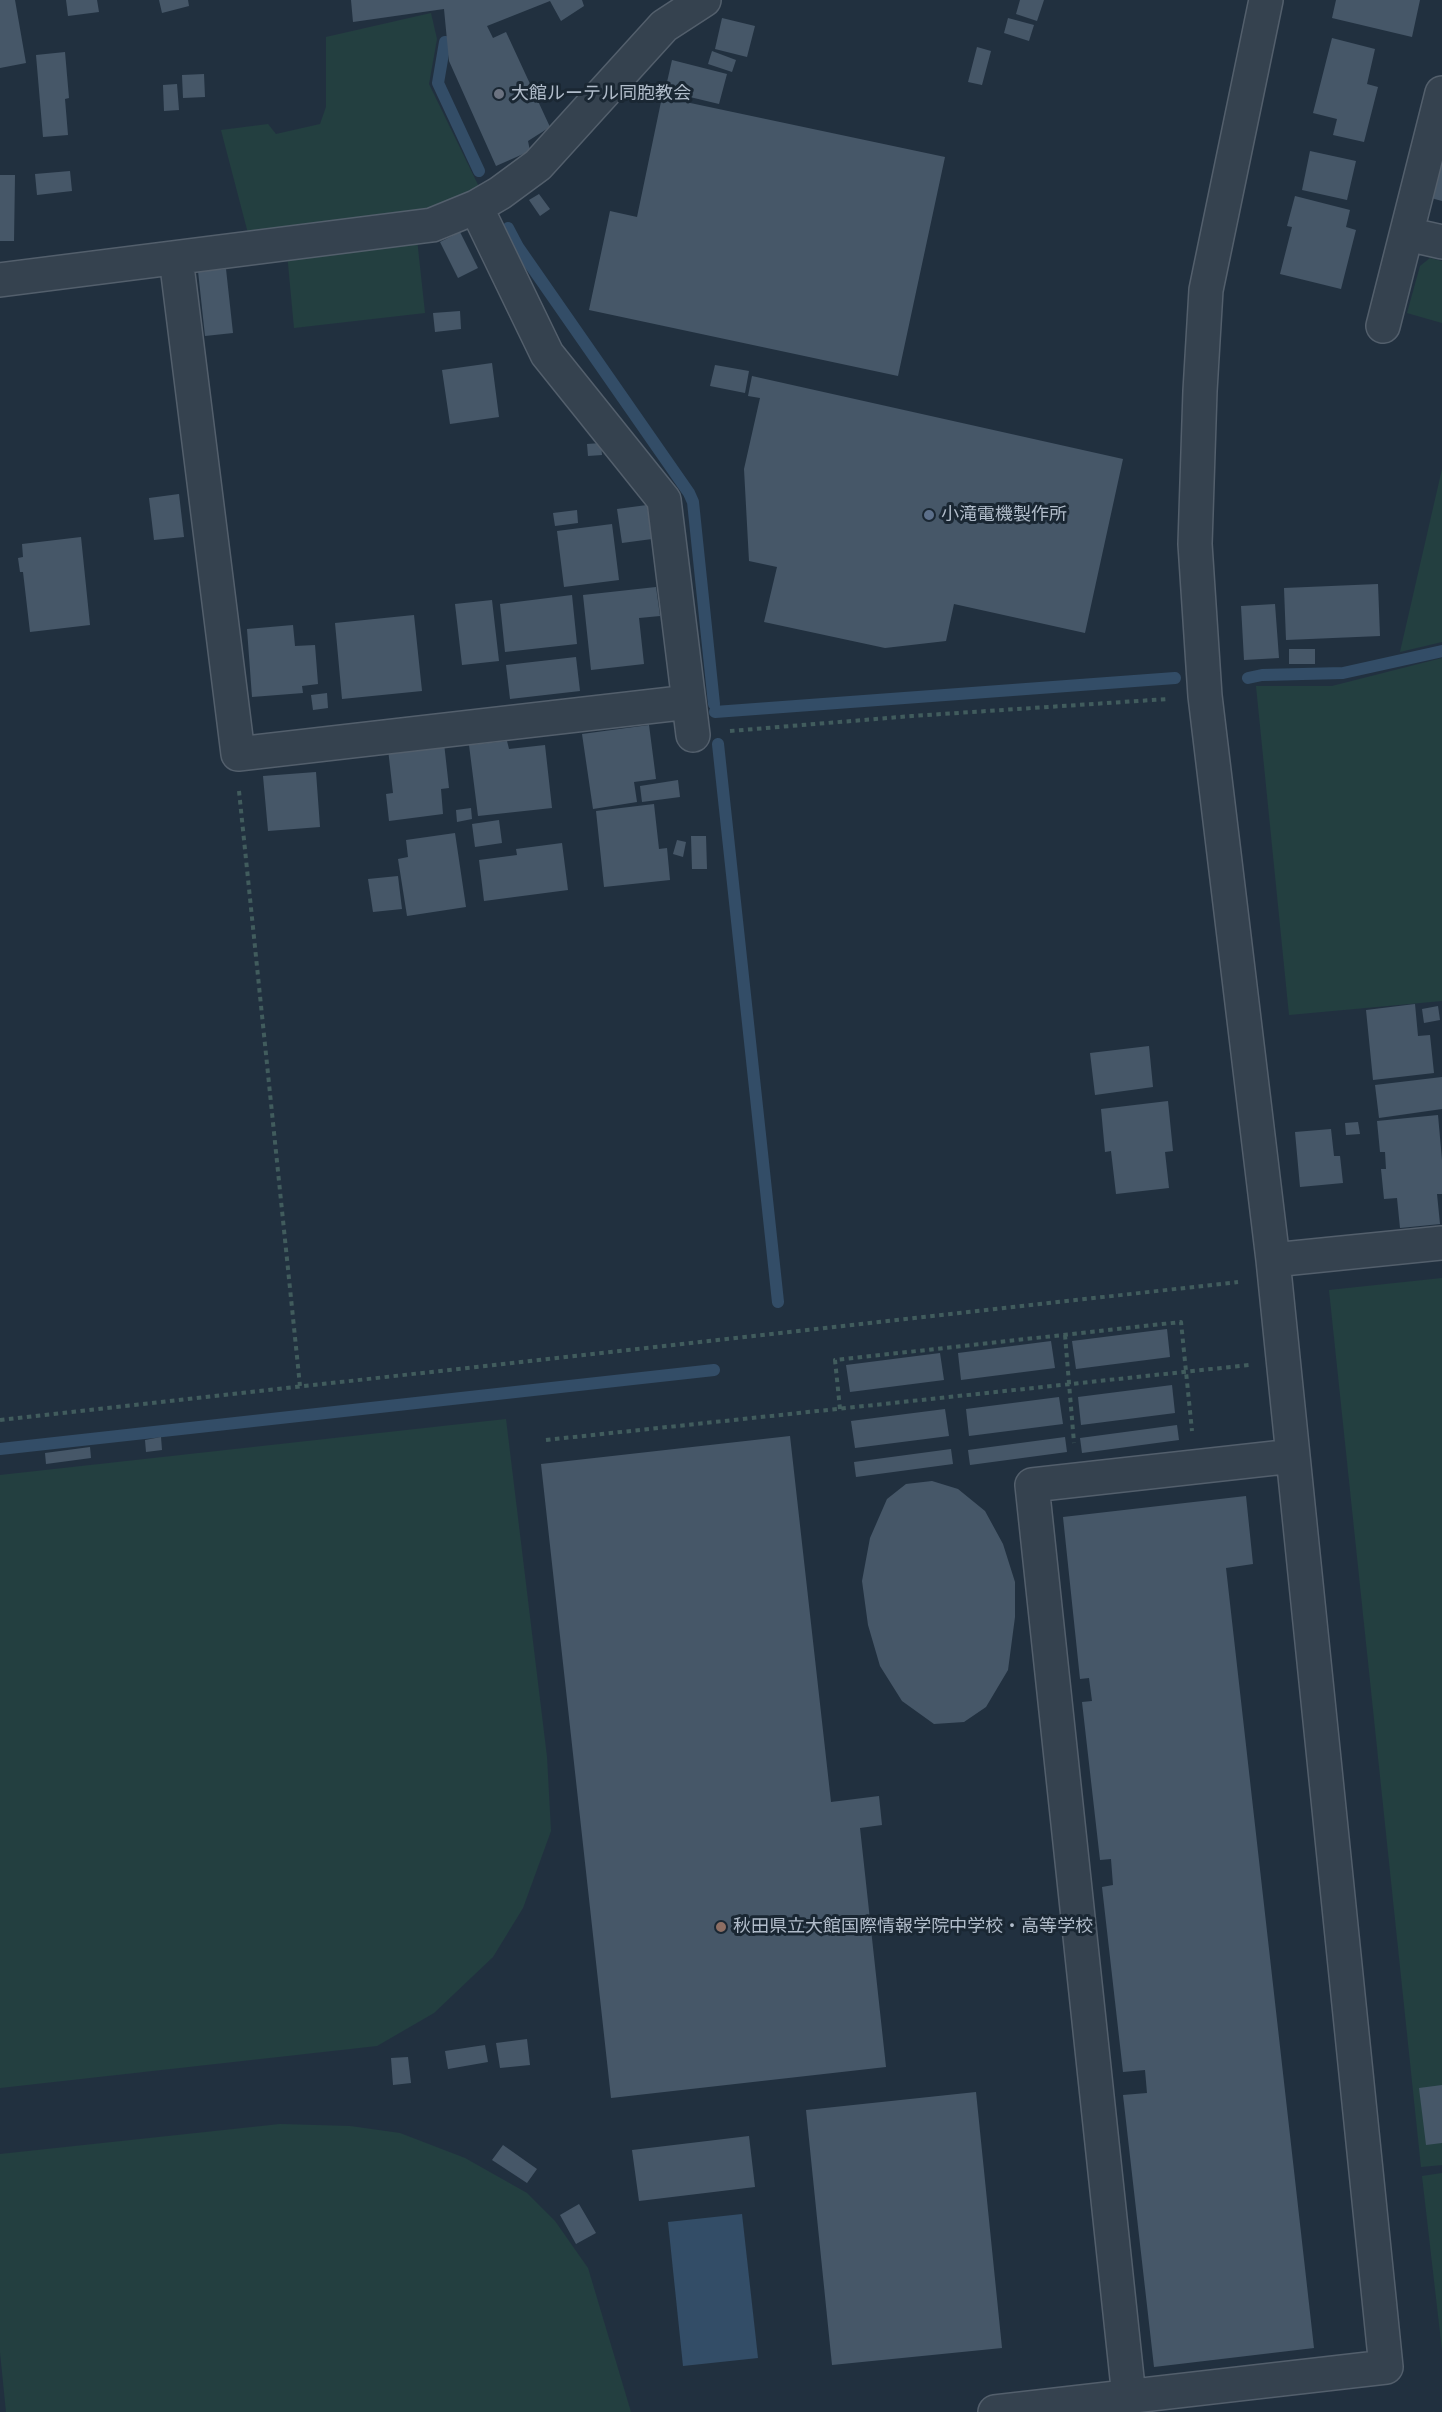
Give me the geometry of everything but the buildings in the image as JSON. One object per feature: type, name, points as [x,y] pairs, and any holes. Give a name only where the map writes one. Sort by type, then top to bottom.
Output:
[{"type":"street","points":[[0,280],[432,225],[476,207],[538,165],[664,26],[704,0]]},
{"type":"street","points":[[995,2412],[1386,2367],[1274,1269],[1205,696],[1195,544],[1206,290],[1266,0]]},
{"type":"street","points":[[1386,313],[1442,93]]},
{"type":"street","points":[[476,207],[547,354],[664,500],[693,735]]},
{"type":"street","points":[[1407,234],[1442,242]]},
{"type":"street","points":[[176,258],[238,754],[689,702]]},
{"type":"street","points":[[1274,1269],[1442,1243]]},
{"type":"street","points":[[1129,2397],[1032,1485],[1293,1456]]},
{"type":"path","points":[[693,735],[912,716],[1205,696]]},
{"type":"path","points":[[238,754],[237,777],[300,1386]]},
{"type":"path","points":[[0,1420],[1274,1269]]},
{"type":"path","points":[[840,1409],[835,1360],[1181,1322],[1196,1467]]},
{"type":"path","points":[[1065,1335],[1077,1480]]},
{"type":"path","points":[[546,1440],[1283,1361]]},
{"type":"green space","points":[[431,13],[437,39],[429,84],[481,191],[432,215],[250,241],[221,130],[268,124],[276,134],[320,124],[326,107],[326,37]]},
{"type":"green space","points":[[417,239],[425,313],[294,328],[287,253]]},
{"type":"green space","points":[[1430,258],[1442,261],[1442,323],[1407,313],[1420,266]]},
{"type":"green space","points":[[1442,469],[1442,642],[1400,652]]},
{"type":"green space","points":[[1442,658],[1442,1001],[1289,1015],[1256,686],[1332,686]]},
{"type":"green space","points":[[1442,1278],[1442,2165],[1421,2167],[1329,1290]]},
{"type":"green space","points":[[506,1419],[547,1757],[551,1831],[523,1908],[493,1957],[434,2013],[377,2046],[0,2088],[0,1475]]},
{"type":"green space","points":[[280,2124],[350,2126],[400,2133],[465,2158],[527,2193],[555,2221],[588,2268],[631,2412],[6,2412],[0,2352],[0,2154]]},
{"type":"green space","points":[[1442,2173],[1442,2350],[1422,2176]]},
{"type":"water","points":[[742,2214],[758,2358],[683,2366],[668,2222]]},
{"type":"waterway","points":[[445,42],[438,83],[479,171]]},
{"type":"waterway","points":[[508,228],[518,247],[693,502],[714,704]]},
{"type":"waterway","points":[[1248,678],[1262,675],[1343,673],[1442,651]]},
{"type":"waterway","points":[[715,712],[1175,678]]},
{"type":"waterway","points":[[718,744],[778,1302]]},
{"type":"waterway","points":[[0,1449],[714,1370]]},
{"type":"place","name":"大館ルーテル同胞教会","points":[[499,94]]},
{"type":"place","name":"小滝電機製作所","points":[[929,515]]},
{"type":"place","name":"秋田県立大館国際情報学院中学校・高等学校","points":[[721,1927]]}]
